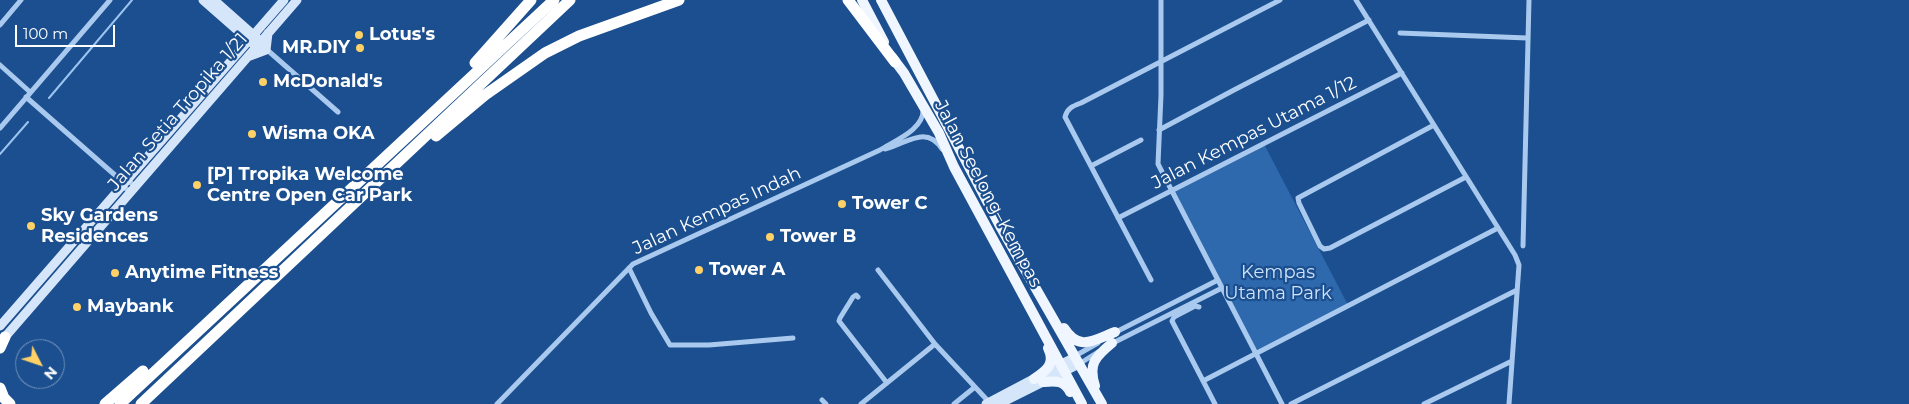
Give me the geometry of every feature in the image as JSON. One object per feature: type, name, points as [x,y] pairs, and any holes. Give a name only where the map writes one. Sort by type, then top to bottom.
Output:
[{"type":"highway","points":[[445,99],[531,0]]},
{"type":"highway","points":[[118,404],[554,0]]},
{"type":"highway","points":[[141,404],[570,0]]},
{"type":"highway","points":[[372,186],[485,96],[545,53],[579,36],[679,0]]},
{"type":"highway","points":[[848,0],[895,62]]},
{"type":"highway","points":[[105,404],[161,356],[205,323]]},
{"type":"highway","points":[[0,388],[4,398],[10,404]]},
{"type":"main road","name":"Jalan Seelong–Kempas","points":[[862,0],[895,62],[904,73],[939,133],[954,167],[1082,404]]},
{"type":"main road","name":"Jalan Seelong–Kempas","points":[[881,0],[1000,226],[1101,402]]},
{"type":"main road","points":[[1000,226],[1029,263],[1055,313],[1067,333],[1076,342],[1087,343],[1115,332]]},
{"type":"main road","points":[[1028,305],[1051,357],[1050,366],[1039,381]]},
{"type":"main road","points":[[1101,402],[1093,380],[1092,368],[1099,353],[1112,343]]},
{"type":"main road","points":[[1039,381],[1057,380],[1063,383],[1067,386],[1077,404]]},
{"type":"street","points":[[0,25],[21,0]]},
{"type":"street","points":[[0,128],[110,0]]},
{"type":"street","points":[[203,0],[240,26],[262,24]]},
{"type":"street","points":[[214,0],[258,44],[338,112]]},
{"type":"street","name":"Jalan Setia Tropika 1/21","points":[[2,337],[125,183],[284,0]]},
{"type":"street","name":"Jalan Setia Tropika 1/21","points":[[2,337],[297,0]]},
{"type":"street","points":[[1161,0],[1158,164],[1282,404]]},
{"type":"street","points":[[1151,280],[1065,117],[1066,113],[1070,107],[1280,0]]},
{"type":"street","points":[[1356,0],[1515,255],[1519,265],[1509,404]]},
{"type":"street","points":[[1523,246],[1528,0]]},
{"type":"street","points":[[1159,130],[1369,20]]},
{"type":"street","points":[[238,52],[240,26]]},
{"type":"street","points":[[266,50],[268,32]]},
{"type":"street","points":[[1400,32],[1526,38]]},
{"type":"street","points":[[247,58],[266,50]]},
{"type":"street","points":[[0,65],[30,92]]},
{"type":"street","name":"Jalan Kempas Utama 1/12","points":[[1118,218],[1402,73]]},
{"type":"street","points":[[26,97],[116,176],[118,182],[125,183],[132,189]]},
{"type":"street","points":[[880,150],[906,134],[920,122],[923,112],[919,98]]},
{"type":"street","points":[[1434,125],[1298,198],[1320,246],[1324,249],[1466,177]]},
{"type":"street","points":[[880,150],[896,146],[916,137],[930,137],[939,145],[954,167]]},
{"type":"street","points":[[1091,166],[1141,140]]},
{"type":"street","name":"Jalan Kempas Indah","points":[[497,404],[633,264],[880,150]]},
{"type":"street","points":[[1203,381],[1498,228]]},
{"type":"street","points":[[628,268],[651,314],[670,345],[709,345],[750,340],[793,338]]},
{"type":"street","points":[[878,270],[934,344],[975,387],[987,403],[1039,381]]},
{"type":"street","points":[[1077,361],[1115,332],[1218,280]]},
{"type":"street","points":[[999,404],[1077,361],[1222,288]]},
{"type":"street","points":[[1291,404],[1517,290]]},
{"type":"street","points":[[858,297],[856,295],[854,297],[839,321],[887,383]]},
{"type":"street","points":[[1199,307],[1195,306],[1174,317],[1172,321],[1215,404]]},
{"type":"street","points":[[861,404],[934,344]]},
{"type":"street","points":[[1424,404],[1512,361]]},
{"type":"street","points":[[954,404],[975,387]]},
{"type":"green space","name":"Kempas Utama Park","points":[[1264,144],[1348,305],[1256,353],[1171,190]]},
{"type":"waterway","points":[[49,98],[132,0]]},
{"type":"waterway","points":[[0,154],[28,122]]},
{"type":"place","name":"Lotus's","points":[[359,35]]},
{"type":"place","name":"MR.DIY","points":[[360,48]]},
{"type":"place","name":"McDonald's","points":[[263,82]]},
{"type":"place","name":"Wisma OKA","points":[[252,134]]},
{"type":"place","name":"[P] Tropika Welcome Centre Open Car Park","points":[[197,185]]},
{"type":"place","name":"Tower C","points":[[842,204]]},
{"type":"place","name":"Sky Gardens Residences","points":[[31,226]]},
{"type":"place","name":"Tower B","points":[[770,237]]},
{"type":"place","name":"Tower A","points":[[699,270]]},
{"type":"place","name":"Anytime Fitness","points":[[115,273]]},
{"type":"place","name":"Maybank","points":[[77,307]]}]
